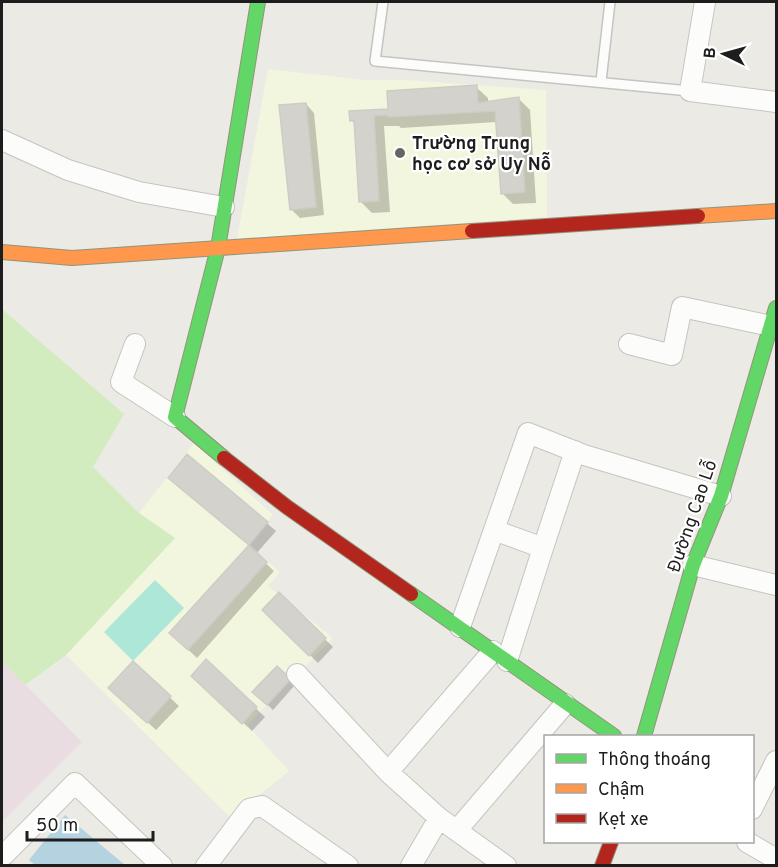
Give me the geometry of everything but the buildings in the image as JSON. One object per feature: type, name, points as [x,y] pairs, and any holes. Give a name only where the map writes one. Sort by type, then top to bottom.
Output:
[{"type":"street","points":[[176,417],[218,248],[258,2]]},
{"type":"street","points":[[705,2],[690,91],[777,102]]},
{"type":"street","points":[[2,140],[68,170],[139,192],[224,207]]},
{"type":"street","points":[[2,252],[72,258],[777,211]]},
{"type":"street","points":[[628,344],[672,355],[682,307],[774,317]]},
{"type":"street","name":"Đường Cao Lỗ","points":[[644,735],[693,565],[721,496],[774,317]]},
{"type":"street","points":[[135,344],[121,382],[176,417],[186,429],[287,507],[460,627],[565,704],[613,735]]},
{"type":"street","points":[[460,627],[528,433],[575,451],[721,496]]},
{"type":"street","points":[[388,772],[500,656],[543,548],[575,451]]},
{"type":"street","points":[[494,530],[543,548]]},
{"type":"street","points":[[693,565],[777,585]]},
{"type":"street","points":[[297,674],[388,772],[439,818],[506,866]]},
{"type":"street","points":[[457,830],[565,704]]},
{"type":"street","points":[[754,806],[777,761]]},
{"type":"street","points":[[7,859],[75,783],[162,866]]},
{"type":"street","points":[[206,866],[249,809],[262,806],[348,866]]},
{"type":"street","points":[[411,866],[439,818]]},
{"type":"street","points":[[602,866],[611,843]]},
{"type":"street","points":[[749,843],[777,859]]},
{"type":"lane","points":[[383,2],[375,61],[690,91]]},
{"type":"lane","points":[[602,81],[610,2]]},
{"type":"shaded area","name":"Trường Trung học cơ sở Uy Nỗ","points":[[268,69],[365,80],[406,80],[546,90],[547,217],[237,239]]},
{"type":"shaded area","points":[[194,443],[273,515],[249,545],[280,572],[268,586],[333,638],[247,725],[289,771],[231,818],[66,655],[174,538],[139,513]]},
{"type":"shaded area","points":[[2,661],[82,742],[2,822]]},
{"type":"green space","points":[[2,309],[124,414],[93,467],[139,513],[175,538],[66,655],[25,685],[2,661]]},
{"type":"green space","points":[[155,580],[184,608],[133,661],[104,632]]},
{"type":"water","points":[[65,815],[125,865],[35,865],[29,860]]},
{"type":"traffic: fast","points":[[224,458],[175,417],[218,248],[258,2]]},
{"type":"traffic: fast","points":[[644,735],[693,565],[721,496],[776,308]]},
{"type":"traffic: fast","points":[[411,594],[613,735]]},
{"type":"traffic: slow","points":[[698,216],[776,211]]},
{"type":"traffic: slow","points":[[2,252],[72,258],[472,231]]},
{"type":"traffic: jam","points":[[472,231],[698,216]]},
{"type":"traffic: jam","points":[[224,458],[287,507],[411,594]]},
{"type":"traffic: jam","points":[[602,866],[611,843]]},
{"type":"place","name":"Trường Trung học cơ sở Uy Nỗ","points":[[400,153]]}]
